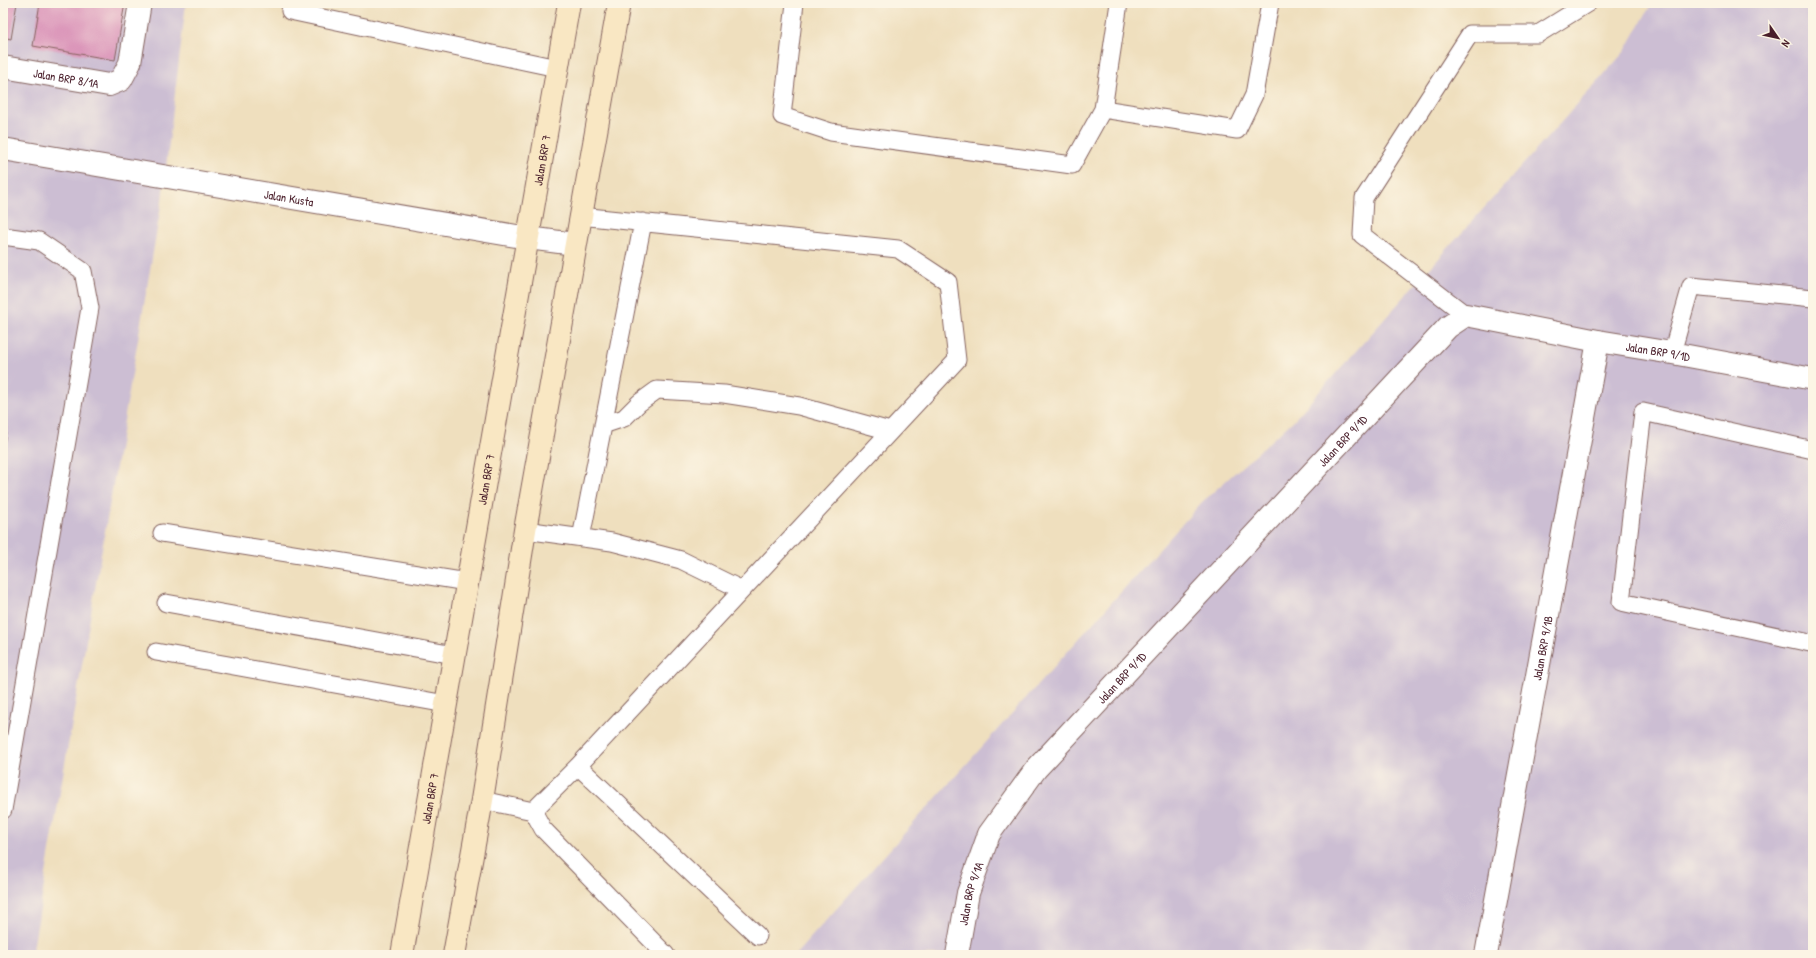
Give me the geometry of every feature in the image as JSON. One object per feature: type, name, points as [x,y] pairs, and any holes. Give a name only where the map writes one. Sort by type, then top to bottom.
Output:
[{"type":"main road","name":"Jalan BRP 7","points":[[402,955],[569,3]]},
{"type":"main road","points":[[454,955],[482,800],[525,530],[619,3]]},
{"type":"street","name":"Jalan BRP 8/1A","points":[[3,67],[109,85],[121,80],[130,63],[140,3]]},
{"type":"street","name":"Jalan Kusta","points":[[3,149],[528,238],[575,244]]},
{"type":"street","name":"Jalan BRP 9/1D","points":[[989,834],[1036,769],[1448,327],[1466,315],[1598,341],[1672,352],[1813,379]]},
{"type":"street","name":"Jalan BRP 9/1B","points":[[1486,955],[1598,341]]},
{"type":"street","name":"Jalan BRP 9/1A","points":[[956,955],[968,893],[989,834]]},
{"type":"lane","points":[[292,3],[290,11],[557,68]]},
{"type":"lane","points":[[796,3],[782,116],[831,132],[1072,165],[1103,109],[1119,3]]},
{"type":"lane","points":[[1103,109],[1236,130],[1254,95],[1270,3]]},
{"type":"lane","points":[[1466,315],[1362,235],[1364,198],[1470,34],[1538,34],[1588,3]]},
{"type":"lane","points":[[533,811],[578,766],[957,360],[948,282],[898,249],[580,216]]},
{"type":"lane","points":[[581,538],[643,222]]},
{"type":"lane","points":[[3,236],[38,241],[83,271],[90,308],[3,810]]},
{"type":"lane","points":[[1672,352],[1691,286],[1813,298]]},
{"type":"lane","points":[[603,425],[624,418],[639,403],[657,390],[724,394],[799,406],[890,431]]},
{"type":"lane","points":[[1812,639],[1621,602],[1643,412],[1813,450]]},
{"type":"lane","points":[[525,530],[612,542],[680,560],[742,590]]},
{"type":"lane","points":[[162,533],[467,582]]},
{"type":"lane","points":[[166,603],[454,655]]},
{"type":"lane","points":[[156,652],[446,704]]},
{"type":"lane","points":[[578,766],[758,936]]},
{"type":"lane","points":[[482,800],[533,811]]},
{"type":"lane","points":[[533,811],[542,829],[666,955]]},
{"type":"shaded area","points":[[3,3],[186,3],[162,200],[32,955],[3,955]]},
{"type":"shaded area","points":[[1652,3],[1813,3],[1813,955],[795,955],[1202,502],[1293,421],[1625,51]]},
{"type":"building","points":[[3,3],[17,3],[11,39],[3,37]]},
{"type":"building","points":[[40,3],[125,3],[115,60],[33,46]]},
{"type":"building","points":[[3,426],[7,427],[4,444],[3,444]]}]
